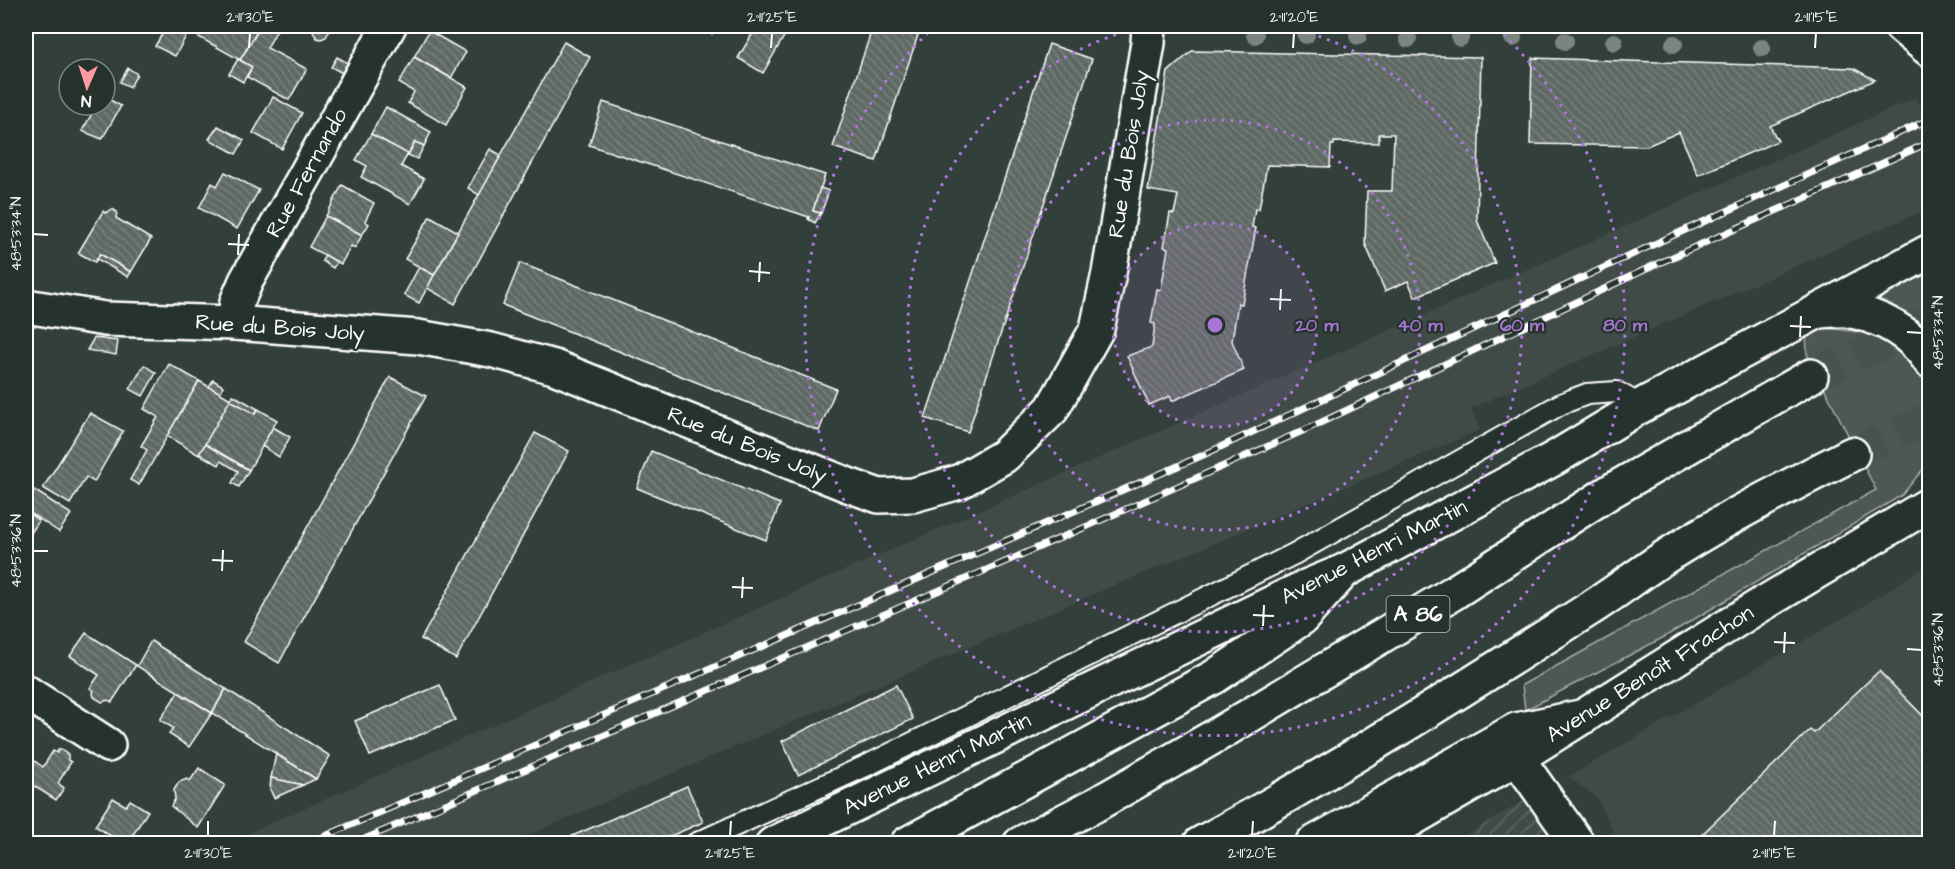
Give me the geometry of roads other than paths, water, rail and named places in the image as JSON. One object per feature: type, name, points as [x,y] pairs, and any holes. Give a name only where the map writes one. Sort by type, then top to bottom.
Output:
[{"type":"main road","name":"Rue Fernando","points":[[234,323],[237,302],[246,281],[389,26]]},
{"type":"main road","name":"Rue du Bois Joly","points":[[26,306],[105,319],[234,323],[418,337],[490,350],[554,367],[879,496],[913,495],[959,482],[1004,456],[1052,409],[1097,329],[1115,242],[1149,26]]},
{"type":"main road","points":[[1901,26],[1929,50]]},
{"type":"main road","name":"Avenue Henri Martin","points":[[773,843],[1292,593],[1344,571],[1555,458],[1641,406],[1929,251]]},
{"type":"main road","points":[[1818,311],[1845,310],[1883,321],[1903,332],[1922,349],[1929,361]]},
{"type":"main road","name":"A 86","points":[[1020,843],[1095,805],[1222,732],[1453,593],[1611,491],[1811,376]]},
{"type":"main road","points":[[1200,843],[1280,801],[1441,703],[1588,610],[1676,550],[1765,499],[1852,454]]},
{"type":"main road","points":[[1923,515],[1929,482]]},
{"type":"main road","name":"Avenue Benoît Frachon","points":[[1369,843],[1517,758],[1759,606],[1923,515]]},
{"type":"main road","points":[[907,843],[1214,677],[1302,618],[1344,571]]},
{"type":"main road","points":[[26,692],[108,745]]},
{"type":"main road","points":[[1312,843],[1516,730],[1584,716]]},
{"type":"main road","points":[[1517,758],[1578,843]]},
{"type":"lane","points":[[694,843],[891,754],[1294,554],[1561,404],[1587,394],[1617,392],[1641,406]]},
{"type":"tunnel","points":[[1811,376],[1930,321]]},
{"type":"tunnel","points":[[1852,454],[1930,418]]},
{"type":"railway","points":[[307,844],[1201,456],[1661,241],[1930,119]]},
{"type":"railway","points":[[353,844],[1307,429],[1657,264],[1930,142]]}]
